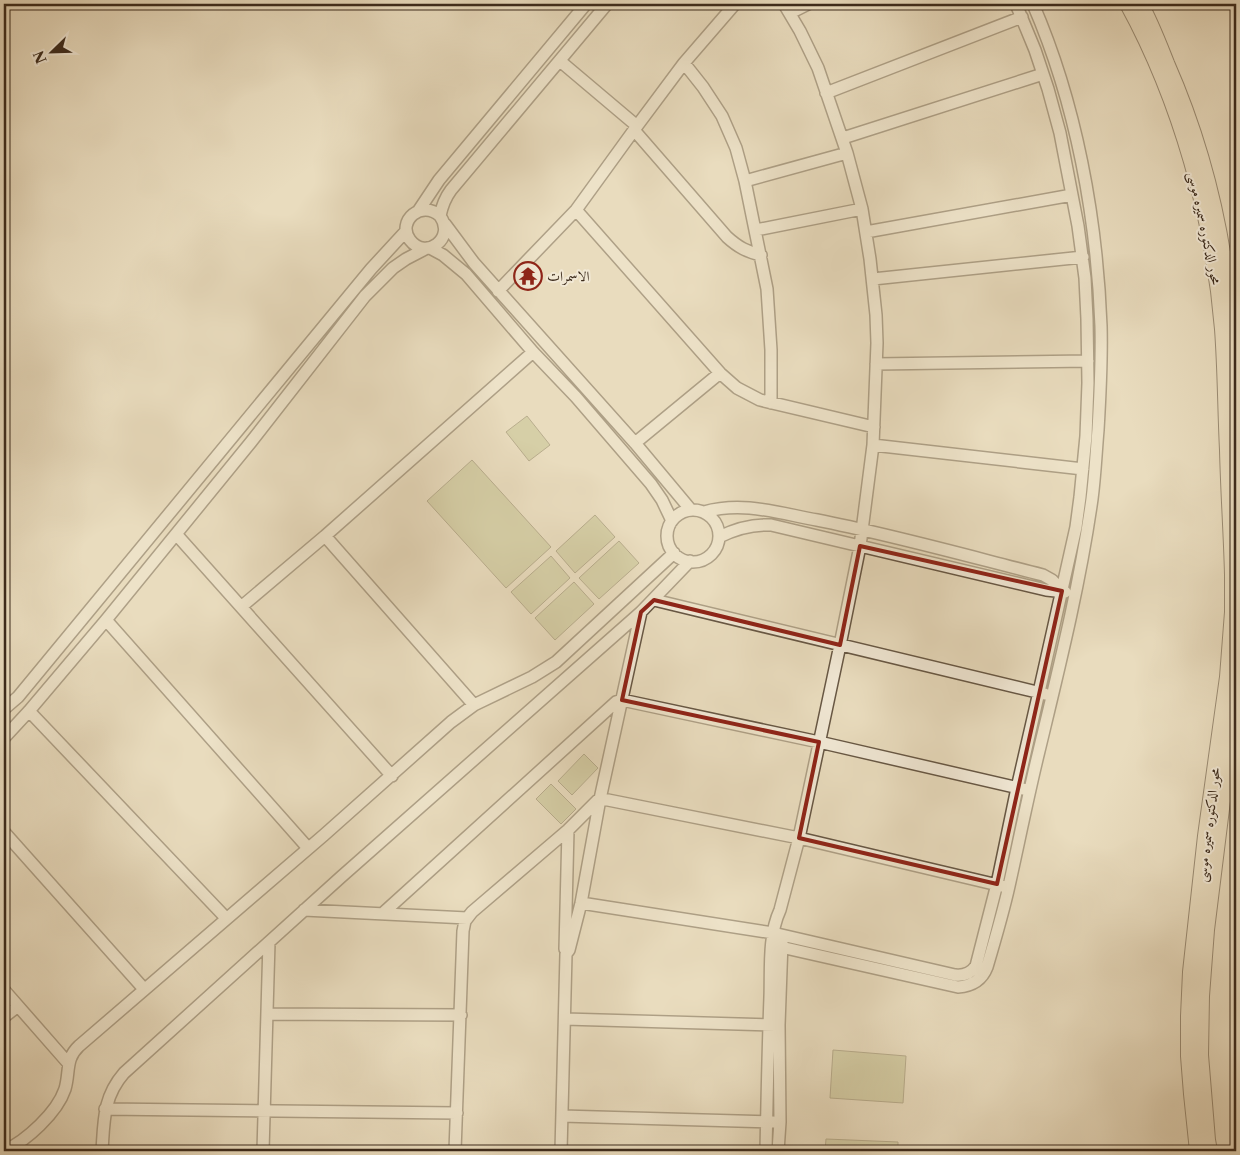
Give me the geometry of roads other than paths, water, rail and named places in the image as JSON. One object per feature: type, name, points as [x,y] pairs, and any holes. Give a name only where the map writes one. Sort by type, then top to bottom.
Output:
[{"type":"main road","name":"محور الدكتوره سميره موسى","points":[[1127,4],[1156,66],[1183,135],[1194,172],[1211,245],[1222,329],[1232,612],[1227,677],[1206,836],[1190,979],[1188,1056],[1198,1151]]},
{"type":"main road","name":"محور الدكتوره سميره موسى","points":[[1141,4],[1180,93],[1200,151],[1215,206],[1222,243],[1232,328],[1236,436]]},
{"type":"main road","name":"محور الدكتوره سميره موسى","points":[[1210,1151],[1201,1054],[1202,996],[1207,930],[1236,696]]},
{"type":"street","points":[[4,709],[18,697],[375,265],[406,231],[411,216],[419,210],[439,180],[586,4]]},
{"type":"street","points":[[4,738],[106,620],[251,442],[364,296],[393,268],[406,259],[435,246],[442,239],[444,234],[442,220],[444,202],[451,190],[607,4]]},
{"type":"street","points":[[498,290],[576,210],[684,63],[735,4]]},
{"type":"street","points":[[766,1151],[774,1025],[777,917],[799,838],[860,546],[874,427],[876,334],[873,279],[866,232],[862,209],[843,138],[818,68],[787,8],[808,4]]},
{"type":"street","points":[[777,946],[953,986],[970,985],[979,980],[988,968],[1009,888],[1029,791],[1075,594],[1081,528],[1088,361],[1083,257],[1060,133],[1035,50],[1016,4]]},
{"type":"street","points":[[581,903],[777,934],[955,975],[963,975],[973,969],[978,961],[1062,592],[1095,471],[1098,437],[1101,327],[1092,228],[1086,187],[1068,105],[1033,4]]},
{"type":"street","points":[[826,93],[1022,18]]},
{"type":"street","points":[[560,61],[635,128],[727,237],[745,251],[761,255]]},
{"type":"street","points":[[684,63],[722,116],[736,148],[745,181],[761,255],[769,308],[771,403]]},
{"type":"street","points":[[843,138],[1043,74]]},
{"type":"street","points":[[1060,133],[1074,129]]},
{"type":"street","points":[[745,181],[848,153]]},
{"type":"street","points":[[866,232],[1072,195]]},
{"type":"street","points":[[419,210],[428,209],[437,212],[468,255],[635,442],[691,510]]},
{"type":"street","points":[[756,230],[862,209]]},
{"type":"street","points":[[576,210],[720,373],[744,393],[771,403],[874,427]]},
{"type":"street","points":[[406,231],[411,241],[416,245],[443,255],[466,274],[532,352],[576,397],[651,484],[672,520]]},
{"type":"street","points":[[873,279],[1083,257]]},
{"type":"street","points":[[241,607],[325,536],[532,352]]},
{"type":"street","points":[[876,364],[1088,361]]},
{"type":"street","points":[[635,442],[720,373]]},
{"type":"street","points":[[237,432],[251,442]]},
{"type":"street","points":[[873,445],[1083,469]]},
{"type":"street","points":[[704,512],[714,519],[719,530],[716,548],[708,557],[702,560],[690,562],[684,560],[674,553],[667,538],[668,528],[672,520],[683,512],[691,510],[704,512],[727,507],[747,508],[861,529],[1043,575],[1056,584],[1062,592]]},
{"type":"street","points":[[719,536],[751,525],[771,525],[1046,590],[1075,594]]},
{"type":"street","points":[[176,534],[392,776]]},
{"type":"street","points":[[325,536],[474,705]]},
{"type":"street","points":[[4,1151],[23,1139],[56,1106],[65,1086],[68,1063],[75,1049],[392,776],[451,722],[474,705],[532,677],[556,662],[674,553]]},
{"type":"street","points":[[102,1151],[105,1109],[113,1088],[124,1073],[304,910],[641,612],[690,562]]},
{"type":"street","points":[[654,600],[1052,696]]},
{"type":"street","points":[[566,954],[569,950],[581,903],[600,799],[641,612]]},
{"type":"street","points":[[106,620],[308,848]]},
{"type":"street","points":[[382,914],[616,702],[622,700],[819,742],[1029,791]]},
{"type":"street","points":[[29,711],[226,918]]},
{"type":"street","points":[[455,1151],[463,931],[467,918],[568,830],[600,799],[799,838],[1009,888]]},
{"type":"street","points":[[561,1151],[568,830]]},
{"type":"street","points":[[4,832],[144,989]]},
{"type":"street","points":[[304,910],[467,918]]},
{"type":"street","points":[[263,1151],[269,942]]},
{"type":"street","points":[[4,990],[68,1063]]},
{"type":"street","points":[[4,1017],[18,1006]]},
{"type":"street","points":[[267,1014],[461,1015]]},
{"type":"street","points":[[565,1019],[774,1025]]},
{"type":"street","points":[[774,1025],[780,1122],[778,1151]]},
{"type":"street","points":[[105,1109],[456,1113]]},
{"type":"street","points":[[562,1116],[780,1122]]},
{"type":"place","name":"الاسمرات","points":[[528,276]]}]
